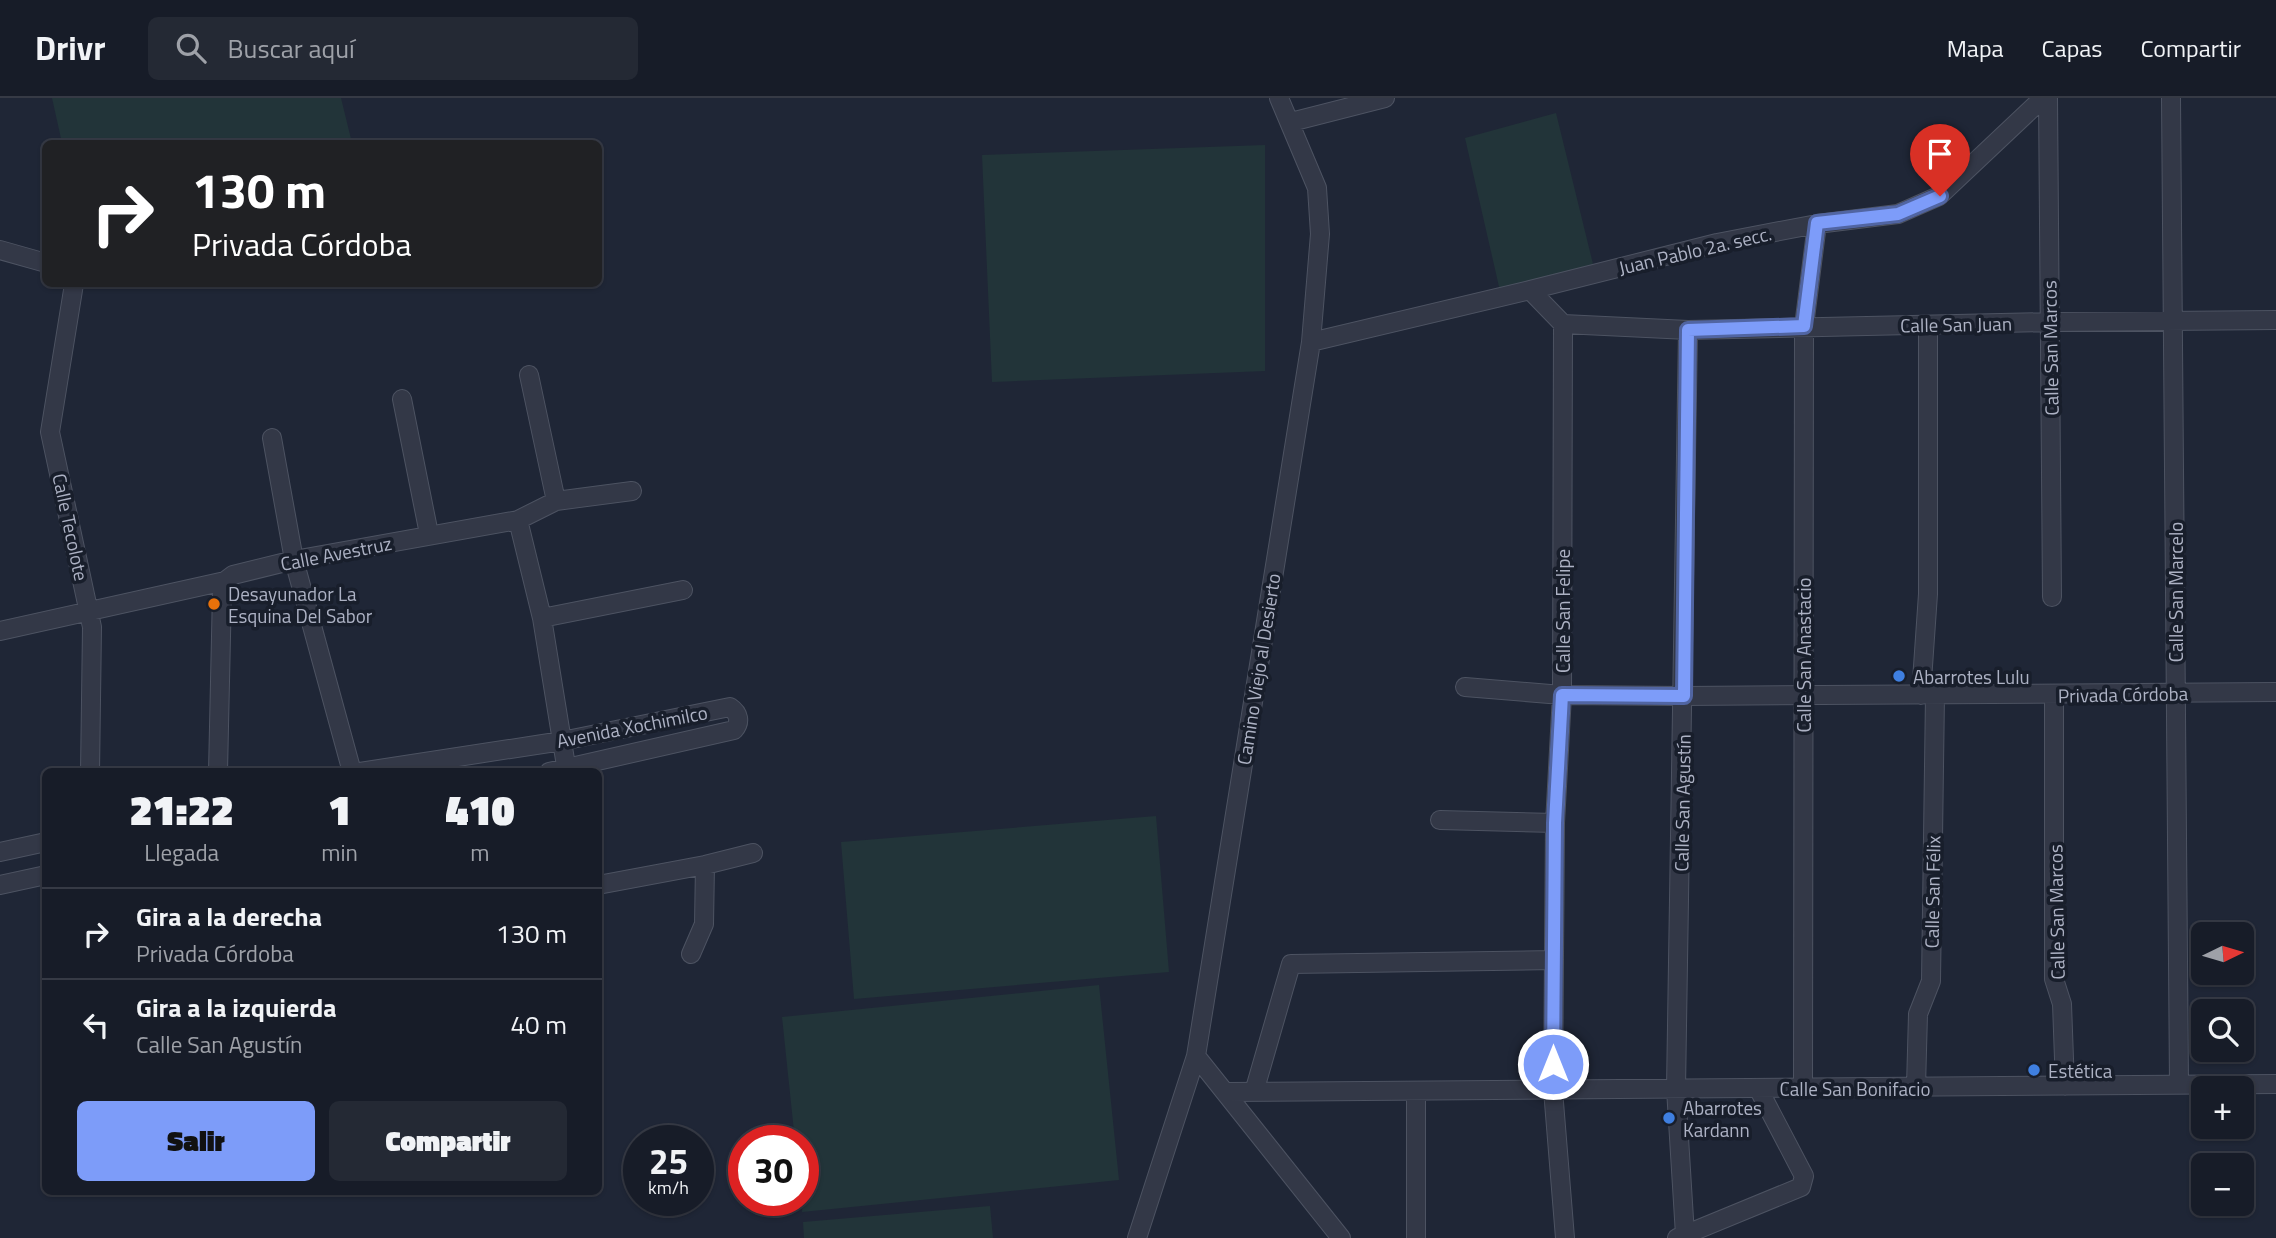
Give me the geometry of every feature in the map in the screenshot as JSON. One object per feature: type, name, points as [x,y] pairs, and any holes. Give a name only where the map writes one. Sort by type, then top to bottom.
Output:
[{"type":"street","name":"Camino Viejo al Desierto","points":[[1137,1238],[1196,1056],[1311,342],[1320,234],[1317,188],[1279,98]]},
{"type":"street","points":[[1291,122],[1385,98]]},
{"type":"street","name":"Juan Pablo 2a. secc.","points":[[1311,342],[1717,243],[1817,223],[1898,214],[1940,196],[2045,98]]},
{"type":"street","name":"Calle San Marcos","points":[[2045,98],[2052,597]]},
{"type":"street","name":"Calle San Marcelo","points":[[2171,98],[2179,1085]]},
{"type":"street","name":"Calle San Anastacio","points":[[1803,1088],[1804,326],[1817,223]]},
{"type":"street","points":[[0,250],[42,262]]},
{"type":"street","name":"Calle Tecolote","points":[[74,287],[50,432],[92,627],[90,768]]},
{"type":"street","points":[[1530,290],[1563,324]]},
{"type":"street","name":"Calle San Juan","points":[[1563,324],[1688,330],[2276,320]]},
{"type":"street","name":"Calle San Felipe","points":[[1563,324],[1562,695],[1555,823],[1553,1090],[1565,1238]]},
{"type":"street","name":"Calle San Félix","points":[[1916,1087],[1918,1014],[1931,981],[1928,326]]},
{"type":"street","name":"Calle San Agustín","points":[[1681,1236],[1676,1089],[1688,330]]},
{"type":"street","points":[[529,375],[556,501]]},
{"type":"street","points":[[402,398],[429,534]]},
{"type":"street","points":[[272,438],[294,560],[351,768]]},
{"type":"street","name":"Calle Avestruz","points":[[0,631],[225,581],[233,575],[294,560],[518,520],[556,501],[632,491]]},
{"type":"street","points":[[518,520],[542,618],[567,768]]},
{"type":"street","points":[[218,768],[222,591],[225,581]]},
{"type":"street","points":[[542,618],[682,590]]},
{"type":"street","name":"Privada Córdoba","points":[[1465,687],[1562,695],[1684,696],[2276,692]]},
{"type":"street","name":"Calle San Marcos","points":[[2054,695],[2054,979],[2062,1004],[2065,1086]]},
{"type":"street","name":"Avenida Xochimilco","points":[[386,768],[562,741],[730,707],[738,715],[734,730],[575,768]]},
{"type":"street","points":[[1440,820],[1555,823]]},
{"type":"street","points":[[0,852],[42,843]]},
{"type":"street","points":[[602,884],[753,853]]},
{"type":"street","points":[[691,954],[704,924],[705,865]]},
{"type":"street","points":[[0,885],[42,876]]},
{"type":"street","points":[[1254,1092],[1291,964],[1554,960]]},
{"type":"street","points":[[1196,1056],[1340,1238]]},
{"type":"street","name":"Calle San Bonifacio","points":[[1225,1092],[2276,1084]]},
{"type":"street","points":[[1681,1236],[1801,1187],[1804,1176],[1758,1088]]},
{"type":"street","points":[[1416,1091],[1416,1238]]},
{"type":"shaded area","points":[[52,98],[341,98],[351,140],[61,140]]},
{"type":"shaded area","points":[[1556,113],[1593,264],[1500,291],[1465,138]]},
{"type":"shaded area","points":[[1265,145],[1265,371],[992,382],[982,155]]},
{"type":"shaded area","points":[[1156,816],[1169,972],[854,999],[841,842]]},
{"type":"shaded area","points":[[1099,985],[1119,1180],[819,1210],[819,1125],[793,1125],[782,1017]]},
{"type":"shaded area","points":[[990,1206],[993,1238],[804,1238],[803,1222]]},
{"type":"place","name":"Desayunador La Esquina Del Sabor","points":[[214,604]]},
{"type":"place","name":"Abarrotes Lulu","points":[[1899,676]]},
{"type":"place","name":"Estética","points":[[2034,1070]]},
{"type":"place","name":"Abarrotes Kardann","points":[[1669,1118]]},
{"type":"route","points":[[1553,1064],[1555,823],[1562,695],[1684,696],[1688,330],[1804,326],[1817,223],[1898,214],[1940,196]]}]
